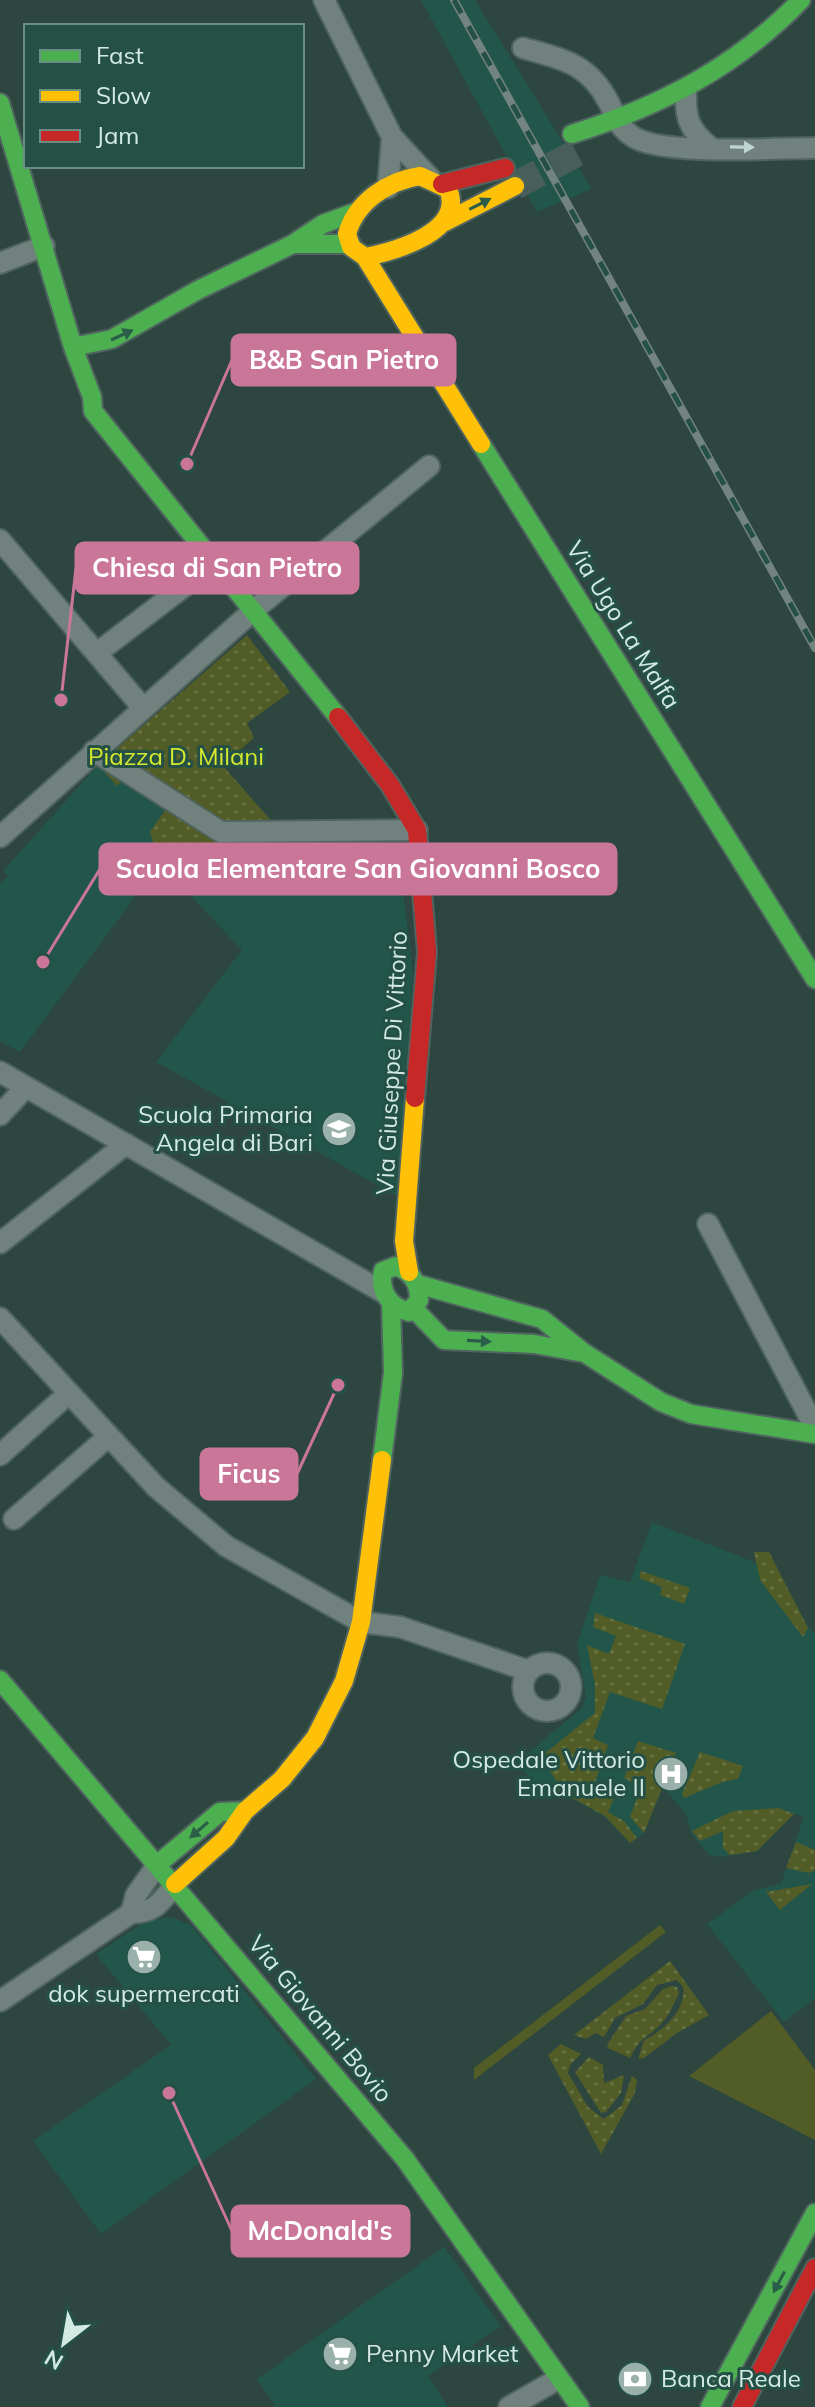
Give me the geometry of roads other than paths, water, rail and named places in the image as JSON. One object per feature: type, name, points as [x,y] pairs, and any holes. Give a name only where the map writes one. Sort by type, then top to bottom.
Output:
[{"type":"street","points":[[324,0],[392,137],[453,199],[445,222]]},
{"type":"street","points":[[577,142],[686,91],[732,63],[774,31],[801,0]]},
{"type":"street","points":[[523,48],[575,63],[597,83],[617,121],[632,137],[659,147],[815,148]]},
{"type":"street","points":[[686,91],[685,114],[692,133],[710,147]]},
{"type":"street","name":"Via Giuseppe Di Vittorio","points":[[0,103],[8,158],[44,246],[73,347],[92,397],[106,406],[116,419],[132,457],[255,609],[390,785],[417,830],[427,952],[404,1241],[419,1300],[411,1310],[361,1622],[344,1681],[315,1738],[282,1779],[245,1811],[226,1838],[175,1884]]},
{"type":"street","points":[[388,188],[392,137]]},
{"type":"street","points":[[73,347],[90,330],[134,308],[164,308],[293,244],[323,224],[353,213],[407,177],[436,181],[505,168]]},
{"type":"street","points":[[365,257],[384,255],[404,247],[515,186]]},
{"type":"street","points":[[293,244],[351,244],[347,227],[353,213]]},
{"type":"street","name":"Via Ugo La Malfa","points":[[351,244],[356,253],[365,257],[815,979]]},
{"type":"street","points":[[0,263],[44,246]]},
{"type":"street","points":[[390,297],[397,282],[404,247]]},
{"type":"street","points":[[4,824],[94,751],[255,609],[429,466]]},
{"type":"street","points":[[0,540],[143,708]]},
{"type":"street","points":[[97,653],[216,562]]},
{"type":"street","points":[[94,751],[221,832],[417,830]]},
{"type":"street","points":[[0,1072],[344,1269],[411,1310],[444,1340]]},
{"type":"street","points":[[0,1115],[26,1087]]},
{"type":"street","points":[[0,1243],[126,1144]]},
{"type":"street","points":[[344,1269],[386,1268],[542,1319],[583,1352],[661,1402],[691,1414],[783,1427],[814,1426],[708,1224]]},
{"type":"street","name":"Via Giuseppe Di Vittorio","points":[[404,1241],[386,1268],[387,1298],[405,1357]]},
{"type":"street","points":[[0,1318],[156,1487],[226,1546],[361,1622],[400,1627],[529,1671]]},
{"type":"street","points":[[405,1357],[444,1340],[534,1344],[583,1352]]},
{"type":"street","points":[[0,1455],[69,1393]]},
{"type":"street","points":[[14,1519],[109,1436]]},
{"type":"street","name":"Via Giovanni Bovio","points":[[0,1680],[405,2159],[580,2407]]},
{"type":"street","name":"Via Giuseppe Di Vittorio","points":[[158,1864],[220,1812],[245,1811]]},
{"type":"street","points":[[131,1913],[136,1895],[158,1864]]},
{"type":"street","points":[[0,2001],[131,1913],[148,1913],[157,1907],[175,1884]]},
{"type":"street","points":[[710,2407],[815,2213]]},
{"type":"street","points":[[742,2407],[815,2268]]},
{"type":"street","points":[[509,2407],[562,2384]]},
{"type":"tunnel","points":[[515,186],[582,150]]},
{"type":"railway","points":[[454,0],[815,648]]},
{"type":"place","name":"B&B San Pietro","points":[[187,464]]},
{"type":"place","name":"Chiesa di San Pietro","points":[[61,700]]},
{"type":"place","name":"Scuola Elementare San Giovanni Bosco","points":[[43,962]]},
{"type":"place","name":"Scuola Primaria Angela di Bari","points":[[339,1129]]},
{"type":"place","name":"Ficus","points":[[338,1385]]},
{"type":"place","name":"Ospedale Vittorio Emanuele II","points":[[671,1774]]},
{"type":"place","name":"dok supermercati","points":[[144,1957]]},
{"type":"place","name":"McDonald's","points":[[169,2093]]},
{"type":"place","name":"Penny Market","points":[[340,2354]]},
{"type":"place","name":"Banca Reale","points":[[635,2379]]},
{"type":"park label","name":"Piazza D. Milani","points":[[176,757]]}]
